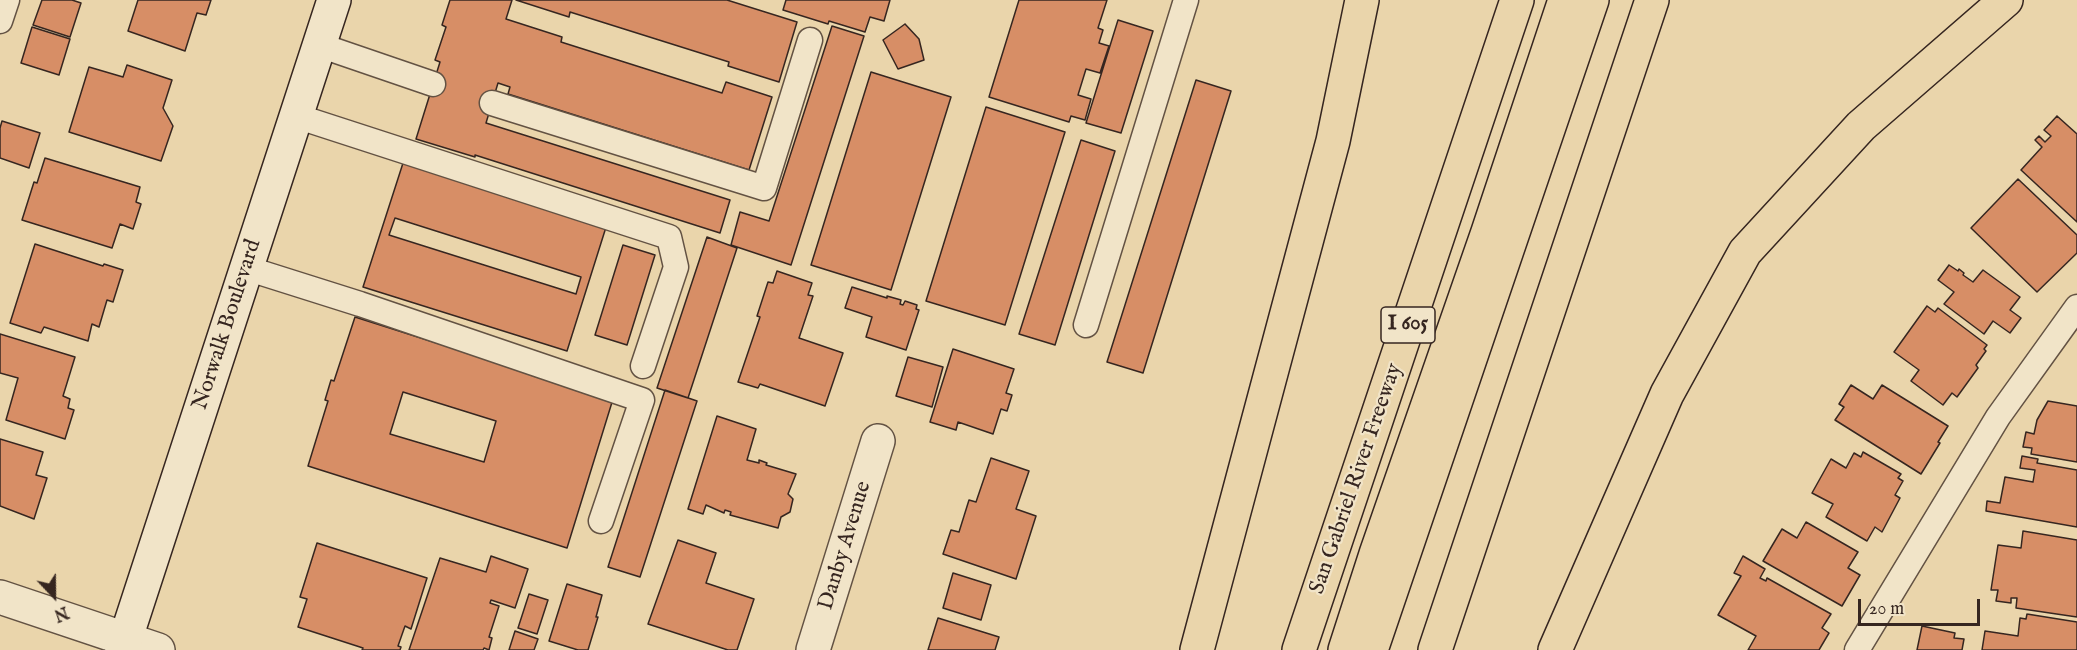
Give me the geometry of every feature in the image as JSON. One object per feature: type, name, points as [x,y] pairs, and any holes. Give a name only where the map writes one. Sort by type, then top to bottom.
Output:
[{"type":"highway","points":[[1197,650],[1333,141],[1362,0]]},
{"type":"highway","name":"San Gabriel River Freeway","points":[[1299,650],[1517,0]]},
{"type":"highway","points":[[1345,650],[1565,0]]},
{"type":"highway","points":[[1371,650],[1592,0]]},
{"type":"highway","points":[[1435,650],[1652,0]]},
{"type":"highway","points":[[1555,650],[1667,394],[1745,252],[1861,126],[2006,0]]},
{"type":"main road","name":"Norwalk Boulevard","points":[[124,645],[334,0]]},
{"type":"main road","name":"Danby Avenue","points":[[813,650],[878,441]]},
{"type":"main road","points":[[0,597],[124,645],[158,650]]},
{"type":"lane","points":[[0,21],[7,0]]},
{"type":"lane","points":[[1086,325],[1186,0]]},
{"type":"lane","points":[[492,103],[765,188],[810,40]]},
{"type":"lane","points":[[319,45],[433,84]]},
{"type":"lane","points":[[296,116],[669,237],[676,267],[643,366]]},
{"type":"lane","points":[[246,268],[360,304],[642,400],[601,521]]},
{"type":"lane","points":[[1857,650],[1998,417],[2077,307]]},
{"type":"building","points":[[42,0],[72,0],[81,3],[70,37],[33,25]]},
{"type":"building","points":[[138,0],[211,0],[206,15],[197,13],[185,51],[128,31]]},
{"type":"building","points":[[450,0],[512,0],[506,19],[562,37],[561,42],[722,93],[726,82],[772,97],[749,170],[508,94],[510,87],[498,83],[486,123],[730,200],[720,233],[475,155],[475,157],[416,139],[440,62],[435,60],[446,27],[442,25]]},
{"type":"building","points":[[516,0],[727,0],[797,22],[779,82],[728,66],[729,62],[570,12],[569,17]]},
{"type":"building","points":[[786,0],[890,0],[884,21],[870,17],[865,32],[829,21],[828,24],[783,10]]},
{"type":"building","points":[[1019,0],[1107,0],[1098,28],[1103,30],[1099,43],[1109,46],[1100,73],[1086,69],[1078,95],[1091,99],[1085,120],[1071,116],[1069,122],[989,97]]},
{"type":"building","points":[[1118,20],[1153,31],[1121,133],[1086,123]]},
{"type":"building","points":[[905,24],[919,39],[924,60],[898,69],[883,40]]},
{"type":"building","points":[[832,26],[864,36],[791,265],[731,245],[740,212],[769,221]]},
{"type":"building","points":[[32,27],[70,39],[59,75],[21,63]]},
{"type":"building","points":[[127,65],[172,80],[163,108],[173,126],[161,161],[69,132],[89,67],[123,77]]},
{"type":"building","points":[[871,72],[951,97],[891,290],[811,265]]},
{"type":"building","points":[[1196,80],[1231,91],[1143,373],[1107,362]]},
{"type":"building","points":[[986,107],[1065,132],[1005,325],[926,301]]},
{"type":"building","points":[[2057,116],[2077,134],[2077,222],[2021,170],[2042,147],[2035,140],[2039,136],[2045,142],[2051,136],[2044,130]]},
{"type":"building","points":[[2,121],[40,133],[29,168],[0,158]]},
{"type":"building","points":[[1081,140],[1115,151],[1055,345],[1019,334]]},
{"type":"building","points":[[45,158],[140,187],[136,202],[141,204],[133,229],[120,224],[112,248],[22,220],[34,182],[37,183]]},
{"type":"building","points":[[404,160],[607,224],[567,351],[363,287]],"holes":[[[395,218],[581,277],[576,294],[389,235]]]},
{"type":"building","points":[[2018,179],[2077,235],[2077,253],[2037,292],[1971,228]]},
{"type":"building","points":[[707,237],[737,248],[688,398],[657,388]]},
{"type":"building","points":[[35,244],[103,266],[104,264],[123,270],[113,302],[107,300],[99,327],[92,324],[88,341],[44,327],[41,333],[10,323]]},
{"type":"building","points":[[623,245],[655,255],[627,345],[595,335]]},
{"type":"building","points":[[1949,265],[1958,271],[1959,269],[1973,282],[1983,270],[2020,297],[2010,310],[2021,318],[2010,333],[1993,321],[1984,334],[1944,304],[1954,292],[1938,280]]},
{"type":"building","points":[[777,271],[812,283],[808,295],[813,296],[799,338],[843,353],[825,406],[760,384],[758,388],[738,382],[760,317],[757,316],[768,282],[773,283]]},
{"type":"building","points":[[852,287],[901,300],[900,304],[903,305],[905,301],[917,305],[916,309],[919,310],[906,350],[866,337],[872,317],[845,308]]},
{"type":"building","points":[[1927,306],[1935,312],[1938,308],[1987,345],[1984,349],[1986,351],[1976,365],[1978,368],[1957,397],[1952,393],[1943,405],[1911,381],[1919,370],[1894,352]]},
{"type":"building","points":[[355,317],[613,399],[567,548],[308,466],[328,401],[325,400],[331,380],[334,381]],"holes":[[[403,392],[496,421],[484,462],[390,434]]]},
{"type":"building","points":[[0,334],[75,357],[63,396],[70,399],[68,408],[74,410],[65,439],[6,420],[18,378],[0,373]]},
{"type":"building","points":[[953,349],[1014,369],[1006,393],[1012,395],[1007,411],[1001,409],[993,434],[958,422],[956,430],[930,422]]},
{"type":"building","points":[[908,357],[943,367],[932,407],[896,396]]},
{"type":"building","points":[[1851,385],[1873,399],[1882,385],[1948,426],[1921,474],[1835,420],[1844,407],[1839,404]]},
{"type":"building","points":[[665,390],[697,401],[640,577],[608,567]]},
{"type":"building","points":[[2048,401],[2077,406],[2077,462],[2031,454],[2032,448],[2023,447],[2026,432],[2034,434],[2037,420]]},
{"type":"building","points":[[717,416],[756,429],[747,460],[759,463],[759,460],[767,463],[766,465],[796,474],[788,494],[793,499],[790,512],[781,517],[778,528],[730,515],[731,512],[725,510],[724,513],[706,505],[703,514],[688,509]]},
{"type":"building","points":[[0,439],[43,452],[36,475],[47,478],[34,519],[0,506]]},
{"type":"building","points":[[1863,452],[1901,474],[1898,478],[1903,481],[1895,495],[1900,498],[1882,532],[1875,527],[1867,541],[1826,517],[1833,504],[1812,493],[1831,459],[1846,468],[1854,453],[1861,457]]},
{"type":"building","points":[[2022,456],[2038,459],[2037,463],[2077,470],[2077,527],[1986,511],[1987,501],[2000,503],[2005,477],[2033,482],[2035,470],[2020,468]]},
{"type":"building","points":[[991,458],[1029,471],[1016,509],[1036,516],[1016,579],[943,554],[951,530],[959,532],[969,500],[976,502]]},
{"type":"building","points":[[1806,522],[1858,552],[1848,568],[1860,575],[1842,606],[1763,561],[1782,529],[1797,538]]},
{"type":"building","points":[[2023,531],[2077,540],[2077,617],[2016,608],[2017,598],[2011,598],[2011,603],[1996,601],[1998,590],[1991,590],[1998,545],[2021,548]]},
{"type":"building","points":[[678,540],[716,553],[706,583],[754,599],[737,650],[728,650],[648,624]]},
{"type":"building","points":[[317,543],[427,578],[411,629],[405,626],[398,646],[401,647],[400,650],[362,650],[363,648],[298,627],[307,599],[300,597]]},
{"type":"building","points":[[491,556],[528,569],[515,608],[491,600],[490,603],[499,606],[489,637],[492,638],[489,650],[484,648],[483,650],[409,650],[440,558],[486,572]]},
{"type":"building","points":[[1743,556],[1765,569],[1760,578],[1766,581],[1767,578],[1831,614],[1822,628],[1829,633],[1819,650],[1748,650],[1756,636],[1718,615],[1741,576],[1734,573]]},
{"type":"building","points":[[953,573],[991,585],[981,620],[943,608]]},
{"type":"building","points":[[567,584],[602,595],[588,650],[578,650],[549,641]]},
{"type":"building","points":[[529,594],[548,600],[537,634],[518,628]]},
{"type":"building","points":[[2027,614],[2077,622],[2077,650],[1982,650],[1985,631],[2018,636],[2020,618],[2026,619]]},
{"type":"building","points":[[938,618],[999,637],[995,650],[928,650]]},
{"type":"building","points":[[1922,626],[1955,633],[1954,638],[1964,639],[1962,650],[1917,650]]},
{"type":"building","points":[[515,631],[538,639],[534,650],[509,650]]}]
